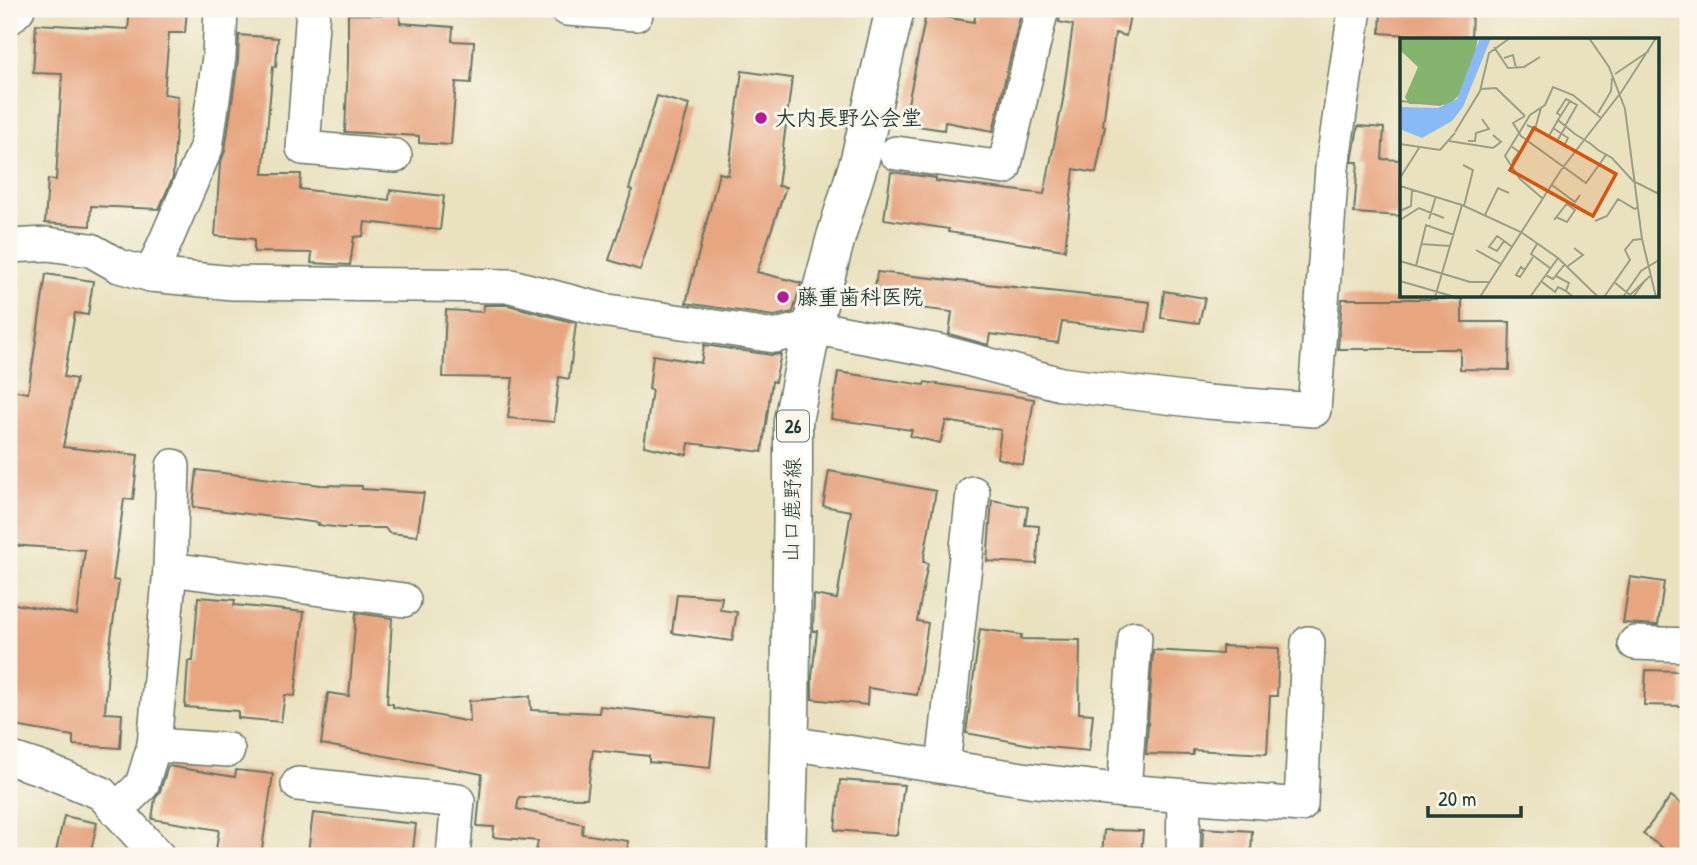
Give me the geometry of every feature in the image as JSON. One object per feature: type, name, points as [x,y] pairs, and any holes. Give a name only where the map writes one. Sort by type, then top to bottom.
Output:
[{"type":"main road","name":"山口鹿野線","points":[[786,856],[793,421],[812,327],[860,159],[895,9]]},
{"type":"street","points":[[9,18],[18,9]]},
{"type":"street","points":[[151,275],[206,148],[219,57],[221,9]]},
{"type":"street","points":[[313,9],[303,148],[394,156]]},
{"type":"street","points":[[566,9],[636,14],[636,9]]},
{"type":"street","points":[[897,153],[1004,168],[1042,9]]},
{"type":"street","points":[[10,252],[48,244],[92,250],[119,266],[151,275],[233,283],[511,286],[602,310],[775,335],[812,327],[938,351],[1061,384],[1207,402],[1314,410],[1332,168],[1354,9]]},
{"type":"street","points":[[116,810],[142,785],[154,745],[170,569],[173,467]]},
{"type":"street","points":[[943,766],[973,492]]},
{"type":"street","points":[[170,569],[404,600]]},
{"type":"street","points":[[1124,791],[1135,638]]},
{"type":"street","points":[[789,743],[1029,780],[1124,791],[1301,805],[1308,643]]},
{"type":"street","points":[[1635,643],[1688,645]]},
{"type":"street","points":[[154,745],[228,750]]},
{"type":"street","points":[[9,758],[101,793],[158,856]]},
{"type":"street","points":[[298,783],[458,801],[453,856]]},
{"type":"street","points":[[1183,856],[1184,796]]},
{"type":"building","points":[[130,9],[187,9],[185,33],[169,33],[164,94],[178,96],[173,177],[159,209],[91,206],[90,226],[45,223],[48,179],[56,180],[62,74],[33,73],[36,24],[128,29]]},
{"type":"building","points":[[977,9],[1021,13],[993,131],[945,122],[944,130],[904,124],[926,14],[974,22]]},
{"type":"building","points":[[1061,9],[1131,9],[1126,36],[1115,33],[1105,126],[1096,173],[1074,169],[1065,250],[884,219],[891,172],[936,178],[936,181],[1044,194],[1064,95],[1073,25],[1059,22]]},
{"type":"building","points":[[1381,9],[1472,9],[1471,38],[1380,33]]},
{"type":"building","points":[[348,14],[400,15],[400,23],[453,27],[452,41],[474,42],[471,83],[456,82],[451,145],[419,143],[419,136],[345,132]]},
{"type":"building","points":[[239,35],[278,38],[263,174],[301,174],[300,189],[389,200],[390,190],[444,196],[440,230],[365,222],[363,236],[354,237],[350,265],[311,263],[312,253],[254,252],[254,239],[215,236],[220,164],[225,151]]},
{"type":"building","points":[[742,71],[792,78],[778,186],[786,187],[757,272],[801,283],[793,312],[774,316],[686,303],[719,173],[728,175]]},
{"type":"building","points":[[657,96],[689,105],[640,270],[609,260],[632,190],[629,189]]},
{"type":"building","points":[[1358,126],[1384,128],[1382,159],[1400,160],[1400,216],[1354,213],[1358,162],[1352,162]]},
{"type":"building","points":[[877,272],[1150,302],[1146,332],[1062,322],[1058,343],[990,334],[988,345],[949,334],[952,312],[873,302]]},
{"type":"building","points":[[46,274],[93,281],[88,315],[75,313],[64,377],[76,379],[63,447],[138,455],[133,500],[124,499],[113,580],[119,581],[109,652],[105,713],[122,714],[120,748],[73,745],[73,736],[9,725],[9,603],[77,615],[85,550],[9,545],[9,406],[12,390],[28,393]]},
{"type":"building","points":[[1164,291],[1205,298],[1199,323],[1161,318]]},
{"type":"building","points":[[1342,299],[1462,299],[1462,322],[1510,322],[1509,370],[1460,369],[1460,349],[1338,349]]},
{"type":"building","points":[[484,305],[508,305],[576,323],[569,379],[559,377],[554,422],[508,418],[513,378],[443,377],[446,310],[483,312]]},
{"type":"building","points":[[704,345],[781,354],[775,382],[772,381],[762,452],[689,443],[687,455],[644,446],[652,390],[649,389],[653,355],[701,363]]},
{"type":"building","points":[[838,372],[1034,399],[1023,465],[997,458],[1001,430],[946,421],[940,443],[910,436],[912,430],[831,419]]},
{"type":"building","points":[[197,470],[321,485],[362,486],[362,489],[424,493],[417,536],[389,533],[385,528],[342,528],[193,507]]},
{"type":"building","points":[[829,471],[936,491],[923,562],[928,563],[917,621],[928,623],[917,695],[868,688],[867,705],[812,699],[817,631],[813,631],[814,595],[837,599],[851,511],[823,506]]},
{"type":"building","points":[[992,500],[1028,507],[1025,525],[1039,526],[1037,564],[987,561]]},
{"type":"building","points":[[1630,577],[1664,582],[1658,625],[1623,623]]},
{"type":"building","points":[[677,594],[722,597],[720,610],[737,612],[732,641],[672,633]]},
{"type":"building","points":[[198,597],[235,600],[234,605],[304,612],[295,696],[285,695],[281,722],[238,718],[238,711],[185,707],[188,661],[193,661]]},
{"type":"building","points":[[356,613],[392,618],[387,703],[393,704],[393,707],[470,722],[469,701],[530,696],[531,710],[599,713],[600,706],[715,719],[710,768],[649,762],[649,756],[593,750],[587,798],[519,797],[517,809],[583,824],[582,834],[628,841],[627,856],[535,856],[538,841],[493,837],[494,827],[477,826],[482,774],[321,744],[328,693],[349,696]]},
{"type":"building","points":[[980,629],[1022,635],[1021,639],[1080,640],[1079,713],[1093,714],[1089,751],[1037,746],[966,733]]},
{"type":"building","points":[[1222,646],[1279,648],[1277,696],[1270,696],[1267,754],[1193,750],[1193,755],[1146,754],[1153,650],[1222,654]]},
{"type":"building","points":[[1646,670],[1681,671],[1682,706],[1644,705]]},
{"type":"building","points":[[168,766],[235,777],[236,770],[273,774],[261,856],[215,856],[219,830],[152,819],[155,799]]},
{"type":"building","points":[[840,780],[904,785],[897,835],[835,830]]},
{"type":"building","points":[[1671,796],[1688,809],[1688,856],[1674,856],[1643,834]]},
{"type":"building","points":[[313,813],[416,824],[413,850],[397,848],[396,856],[345,856],[308,852]]},
{"type":"building","points":[[64,816],[97,823],[90,856],[55,856]]},
{"type":"building","points":[[1203,828],[1252,831],[1251,856],[1202,856]]},
{"type":"building","points":[[1104,830],[1143,831],[1141,856],[1102,856]]},
{"type":"place","name":"大内長野公会堂","points":[[761,118]]},
{"type":"place","name":"藤重歯科医院","points":[[783,297]]}]
